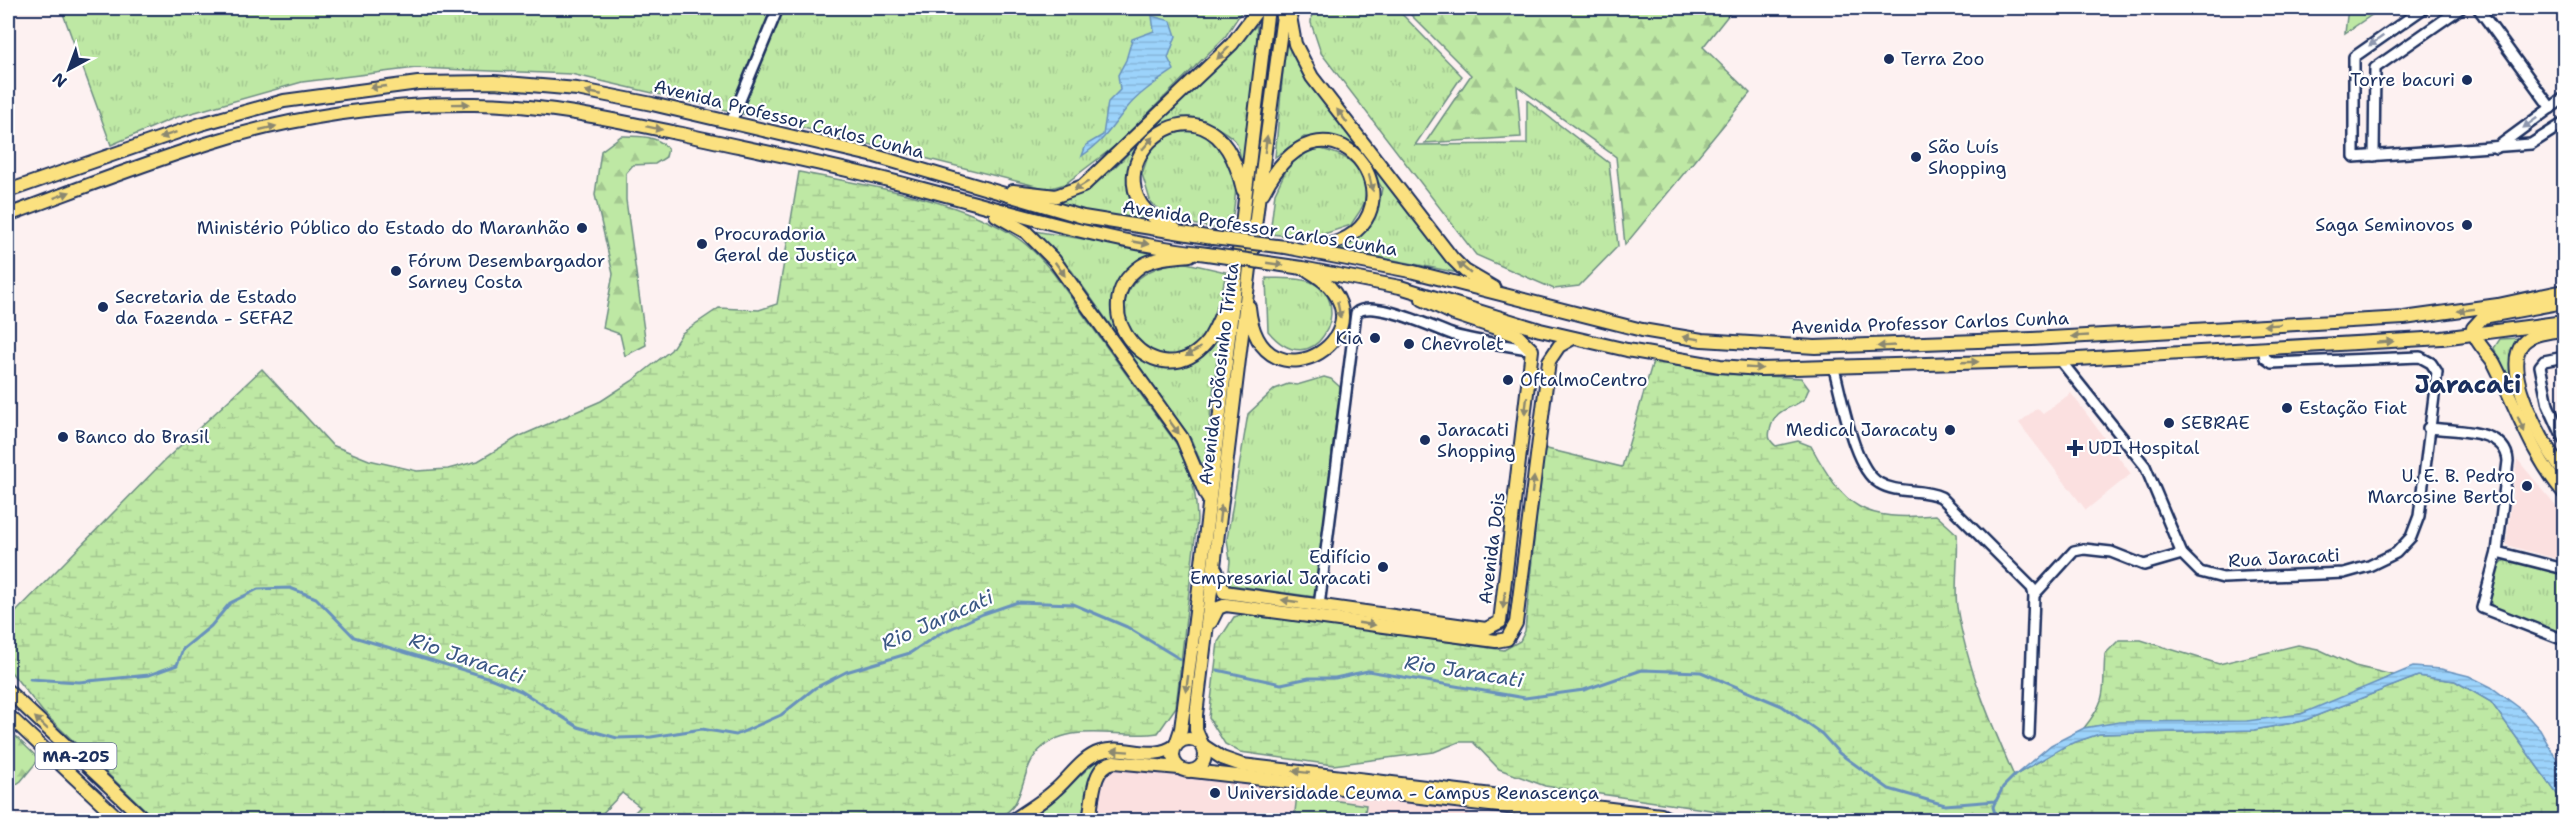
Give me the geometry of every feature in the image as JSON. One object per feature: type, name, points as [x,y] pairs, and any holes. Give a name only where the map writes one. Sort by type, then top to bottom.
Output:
[{"type":"main road","points":[[956,180],[1041,196],[1066,194],[1083,186],[1232,44],[1259,8]]},
{"type":"main road","name":"Avenida Joãosinho Trinta","points":[[1176,744],[1189,672],[1233,286],[1268,8]]},
{"type":"main road","points":[[1287,8],[1291,31],[1301,60],[1370,154],[1452,258],[1482,282],[1514,298]]},
{"type":"main road","name":"Avenida Joãosinho Trinta","points":[[1202,745],[1196,723],[1206,634],[1248,279],[1287,8]]},
{"type":"main road","name":"Avenida Professor Carlos Cunha","points":[[8,190],[201,124],[284,101],[418,83],[494,82],[577,89],[875,156],[1083,217],[1211,238],[1290,248],[1410,271],[1626,326],[1693,338],[1763,345],[1837,347],[2404,318],[2498,305],[2565,291]]},
{"type":"main road","points":[[228,137],[226,128],[230,121],[273,110],[284,101]]},
{"type":"main road","name":"Avenida Professor Carlos Cunha","points":[[8,215],[141,165],[228,137],[340,114],[406,107],[473,104],[534,108],[637,124],[802,160],[962,199],[1039,222],[1203,254],[1302,268],[1400,287],[1573,338],[1664,358],[1720,366],[1834,369],[2060,360],[2442,338],[2565,322]]},
{"type":"main road","points":[[141,165],[153,156],[200,140],[204,135],[201,124]]},
{"type":"main road","points":[[1211,238],[1168,227],[1152,215],[1139,197],[1135,166],[1138,156],[1154,135],[1184,125],[1212,132],[1225,144],[1233,159],[1244,200]]},
{"type":"main road","points":[[1258,202],[1281,163],[1299,147],[1316,142],[1336,144],[1351,151],[1360,159],[1371,179],[1374,193],[1370,212],[1363,223],[1347,238],[1338,242],[1290,248]]},
{"type":"main road","points":[[962,199],[1015,224],[1054,260],[1182,438],[1198,473],[1208,504]]},
{"type":"main road","points":[[1203,254],[1150,262],[1142,266],[1126,282],[1121,292],[1118,311],[1124,334],[1133,346],[1143,354],[1155,359],[1180,359],[1195,353],[1213,333],[1233,286]]},
{"type":"main road","points":[[1248,279],[1250,319],[1260,341],[1281,357],[1295,361],[1306,360],[1324,351],[1336,338],[1340,314],[1331,289],[1315,275],[1302,268]]},
{"type":"main road","points":[[1400,287],[1445,310],[1501,328],[1524,339],[1532,350]]},
{"type":"main road","points":[[2565,302],[2483,317],[2474,324],[2474,335],[2492,360],[2534,451],[2565,493]]},
{"type":"main road","points":[[1501,328],[1522,324]]},
{"type":"main road","points":[[2564,472],[2527,407],[2516,366],[2520,348],[2527,340],[2565,329]]},
{"type":"main road","name":"Avenida Dois","points":[[1206,634],[1216,610],[1226,604],[1504,641],[1512,634],[1516,623],[1549,361],[1559,346],[1573,338]]},
{"type":"main road","points":[[2442,338],[2474,346],[2492,360]]},
{"type":"main road","name":"Avenida Dois","points":[[1215,561],[1224,592],[1486,629],[1493,627],[1503,615],[1532,350]]},
{"type":"main road","points":[[1514,513],[1530,515]]},
{"type":"main road","name":"MA-205","points":[[8,691],[145,820]]},
{"type":"main road","name":"MA-205","points":[[8,715],[120,820]]},
{"type":"main road","points":[[1013,820],[1048,796],[1082,763],[1098,752],[1113,750],[1156,753],[1189,738],[1222,758],[1242,765],[1667,818]]},
{"type":"main road","points":[[1176,744],[1173,759],[1179,768]]},
{"type":"main road","points":[[1193,771],[1204,762],[1206,753],[1202,745]]},
{"type":"main road","points":[[1089,820],[1098,773],[1108,763],[1179,768],[1621,820]]},
{"type":"street","points":[[731,122],[778,8]]},
{"type":"street","points":[[2424,8],[2354,58],[2353,154],[2357,158],[2534,143],[2565,123]]},
{"type":"street","points":[[2374,156],[2375,68],[2461,8]]},
{"type":"street","points":[[2478,8],[2551,108]]},
{"type":"street","points":[[2495,148],[2565,98]]},
{"type":"street","points":[[1319,606],[1354,316],[1361,309],[1367,308],[1416,319],[1454,335],[1532,350]]},
{"type":"street","points":[[2263,349],[2265,358],[2272,363],[2362,359],[2360,343]]},
{"type":"street","name":"Rua Jaracati","points":[[2182,554],[2195,568],[2210,576],[2242,578],[2344,573],[2369,566],[2396,553],[2411,537],[2419,516],[2428,428],[2437,372],[2427,360],[2420,357],[2362,359]]},
{"type":"street","points":[[2565,357],[2542,362],[2540,371],[2553,418],[2565,440]]},
{"type":"street","points":[[2034,596],[2074,551],[2084,549],[2111,552],[2144,566],[2182,554],[2145,466],[2060,360]]},
{"type":"street","points":[[1834,369],[1858,450],[1872,477],[1889,487],[1930,492],[1941,497],[2026,579],[2034,596],[2029,735]]},
{"type":"street","points":[[2428,428],[2488,436],[2499,441],[2506,449],[2508,461],[2497,552],[2482,607],[2565,640]]},
{"type":"street","points":[[2497,552],[2565,569]]},
{"type":"street","points":[[1667,818],[1676,820]]},
{"type":"shaded area","name":"UDI Hospital","points":[[2071,393],[2131,474],[2086,510],[2019,423],[2037,408],[2043,414]]},
{"type":"shaded area","name":"U. E. B. Pedro Marcosine Bertol","points":[[2517,459],[2564,515],[2564,561],[2506,545]]},
{"type":"shaded area","name":"Universidade Ceuma - Campus Renascença","points":[[1113,766],[1469,809],[1468,820],[1094,820],[1102,776]]},
{"type":"green space","points":[[61,8],[1244,8],[1225,37],[1115,146],[1065,184],[1048,189],[825,133],[571,74],[416,68],[302,82],[174,118],[111,145]]},
{"type":"green space","points":[[1312,8],[1396,8],[1462,76],[1415,145],[1527,144],[1527,100],[1609,163],[1618,246],[1579,286],[1554,289],[1476,255],[1321,53],[1311,23]]},
{"type":"green space","points":[[1404,8],[1734,8],[1703,47],[1750,93],[1625,245],[1616,157],[1517,86],[1521,137],[1425,143],[1471,75]]},
{"type":"green space","points":[[2348,8],[2382,8],[2345,33]]},
{"type":"green space","points":[[1257,25],[1256,64],[1243,164],[1236,142],[1221,130],[1205,122],[1188,120],[1171,122],[1144,140],[1135,154],[1130,171],[1132,193],[1150,221],[1124,220],[1055,206],[1046,201],[1059,201],[1084,193],[1114,168]]},
{"type":"green space","points":[[1287,27],[1291,48],[1404,204],[1459,273],[1334,248],[1356,238],[1369,227],[1377,212],[1382,188],[1356,147],[1340,138],[1304,137],[1275,157]]},
{"type":"green space","points":[[1197,130],[1221,145],[1232,164],[1236,186],[1230,231],[1176,221],[1151,203],[1142,174],[1150,150],[1173,133]]},
{"type":"green space","points":[[621,136],[653,139],[664,144],[668,149],[666,157],[655,164],[633,165],[626,173],[626,200],[646,345],[625,356],[620,334],[603,328],[613,274],[595,195],[601,151]]},
{"type":"green space","points":[[1315,148],[1344,157],[1359,169],[1365,187],[1363,206],[1351,225],[1312,238],[1270,234],[1275,193],[1289,164]]},
{"type":"green space","points":[[799,172],[922,198],[984,219],[1011,233],[1035,253],[1054,274],[1178,446],[1192,481],[1197,520],[1176,707],[1158,733],[1078,733],[1048,743],[1032,760],[1014,805],[997,820],[640,820],[633,814],[640,807],[622,793],[596,820],[156,820],[43,712],[11,672],[8,664],[8,620],[164,461],[262,369],[332,445],[369,460],[417,471],[448,469],[478,461],[518,437],[601,401],[632,381],[671,350],[682,333],[719,308],[759,310],[777,304]]},
{"type":"green space","points":[[1034,231],[1156,251],[1133,263],[1120,279],[1114,298],[1114,318],[1117,329],[1174,366],[1201,356],[1220,333],[1205,463],[1201,463],[1191,439],[1072,271]]},
{"type":"green space","points":[[1182,262],[1226,272],[1217,312],[1207,334],[1197,344],[1174,355],[1155,353],[1139,342],[1128,325],[1125,306],[1131,287],[1149,272]]},
{"type":"green space","points":[[1266,278],[1308,281],[1325,293],[1331,306],[1330,321],[1324,335],[1314,345],[1300,350],[1285,346],[1268,331]]},
{"type":"green space","points":[[2521,338],[2511,355],[2512,389],[2494,348],[2500,339]]},
{"type":"green space","points":[[1653,361],[1712,373],[1801,378],[1809,389],[1805,398],[1776,416],[1769,433],[1770,439],[1776,446],[1798,441],[1811,446],[1835,485],[1859,507],[1891,516],[1936,515],[1957,534],[1956,599],[1961,629],[1980,693],[2014,776],[2067,745],[2099,734],[2254,730],[2303,721],[2418,676],[2455,681],[2491,702],[2557,794],[2564,800],[2564,820],[1757,820],[1738,814],[1545,786],[1499,769],[1473,742],[1459,742],[1434,752],[1333,765],[1240,752],[1225,744],[1209,718],[1218,642],[1234,617],[1249,613],[1504,650],[1520,641],[1525,631],[1543,448],[1622,467]]},
{"type":"green space","points":[[1324,377],[1331,379],[1340,387],[1315,597],[1230,585],[1227,539],[1248,414],[1275,389]]},
{"type":"green space","points":[[2506,559],[2564,573],[2564,636],[2492,607],[2493,581],[2498,567]]},
{"type":"green space","points":[[2119,640],[2141,640],[2219,664],[2298,645],[2318,649],[2355,666],[2393,675],[2324,706],[2300,714],[2273,719],[2219,723],[2138,723],[2084,728],[2101,701],[2105,654]]},
{"type":"green space","points":[[8,729],[39,759],[21,781],[8,790]]},
{"type":"green space","points":[[1097,760],[1100,762],[1093,771],[1084,820],[1026,820],[1049,805]]},
{"type":"green space","points":[[1297,795],[1366,805],[1364,820],[1294,820]]},
{"type":"water","points":[[1152,16],[1171,21],[1176,36],[1168,58],[1174,70],[1137,97],[1102,139],[1082,156],[1086,145],[1103,135],[1108,102],[1120,90],[1118,75],[1126,60],[1132,39],[1154,31]]},
{"type":"water","points":[[2413,667],[2441,669],[2469,676],[2491,687],[2521,709],[2540,730],[2564,773],[2564,800],[2557,794],[2491,702],[2455,681],[2418,676],[2303,721],[2254,730],[2099,734],[2067,745],[2014,776],[2051,745],[2084,728],[2119,722],[2247,721],[2301,714]]},
{"type":"waterway","name":"Rio Jaracati","points":[[30,679],[79,682],[149,675],[177,665],[183,649],[211,626],[230,603],[258,589],[290,588],[316,598],[354,637],[490,678],[521,691],[578,727],[617,738],[651,737],[702,729],[736,735],[781,715],[815,688],[846,672],[910,653],[939,634],[983,614],[1018,602],[1073,604],[1127,627],[1180,659]]},
{"type":"waterway","name":"Rio Jaracati","points":[[1217,670],[1281,684],[1309,678],[1335,678],[1368,671],[1525,698],[1584,690],[1642,670],[1701,672],[1782,706],[1822,734],[1839,753],[1889,789],[1945,805],[1996,801],[2003,787],[2014,776]]},
{"type":"waterway","points":[[1995,802],[1993,807],[1997,820]]},
{"type":"place","name":"Terra Zoo","points":[[1889,59]]},
{"type":"place","name":"Torre bacuri","points":[[2467,80]]},
{"type":"place","name":"São Luís Shopping","points":[[1916,157]]},
{"type":"place","name":"Saga Seminovos","points":[[2467,225]]},
{"type":"place","name":"Ministério Público do Estado do Maranhão","points":[[582,228]]},
{"type":"place","name":"Procuradoria Geral de Justiça","points":[[702,244]]},
{"type":"place","name":"Fórum Desembargador Sarney Costa","points":[[396,271]]},
{"type":"place","name":"Secretaria de Estado da Fazenda - SEFAZ","points":[[103,307]]},
{"type":"place","name":"Kia","points":[[1375,338]]},
{"type":"place","name":"Chevrolet","points":[[1409,344]]},
{"type":"place","name":"OftalmoCentro","points":[[1508,380]]},
{"type":"place","name":"Estação Fiat","points":[[2287,408]]},
{"type":"place","name":"SEBRAE","points":[[2169,423]]},
{"type":"place","name":"Medical Jaracaty","points":[[1950,430]]},
{"type":"place","name":"Banco do Brasil","points":[[63,437]]},
{"type":"place","name":"Jaracati Shopping","points":[[1425,440]]},
{"type":"place","name":"UDI Hospital","points":[[2075,448]]},
{"type":"place","name":"U. E. B. Pedro Marcosine Bertol","points":[[2527,486]]},
{"type":"place","name":"Edifício Empresarial Jaracati","points":[[1383,567]]},
{"type":"place","name":"Universidade Ceuma - Campus Renascença","points":[[1215,793]]},
{"type":"district","name":"Jaracati","points":[[2468,385]]}]
